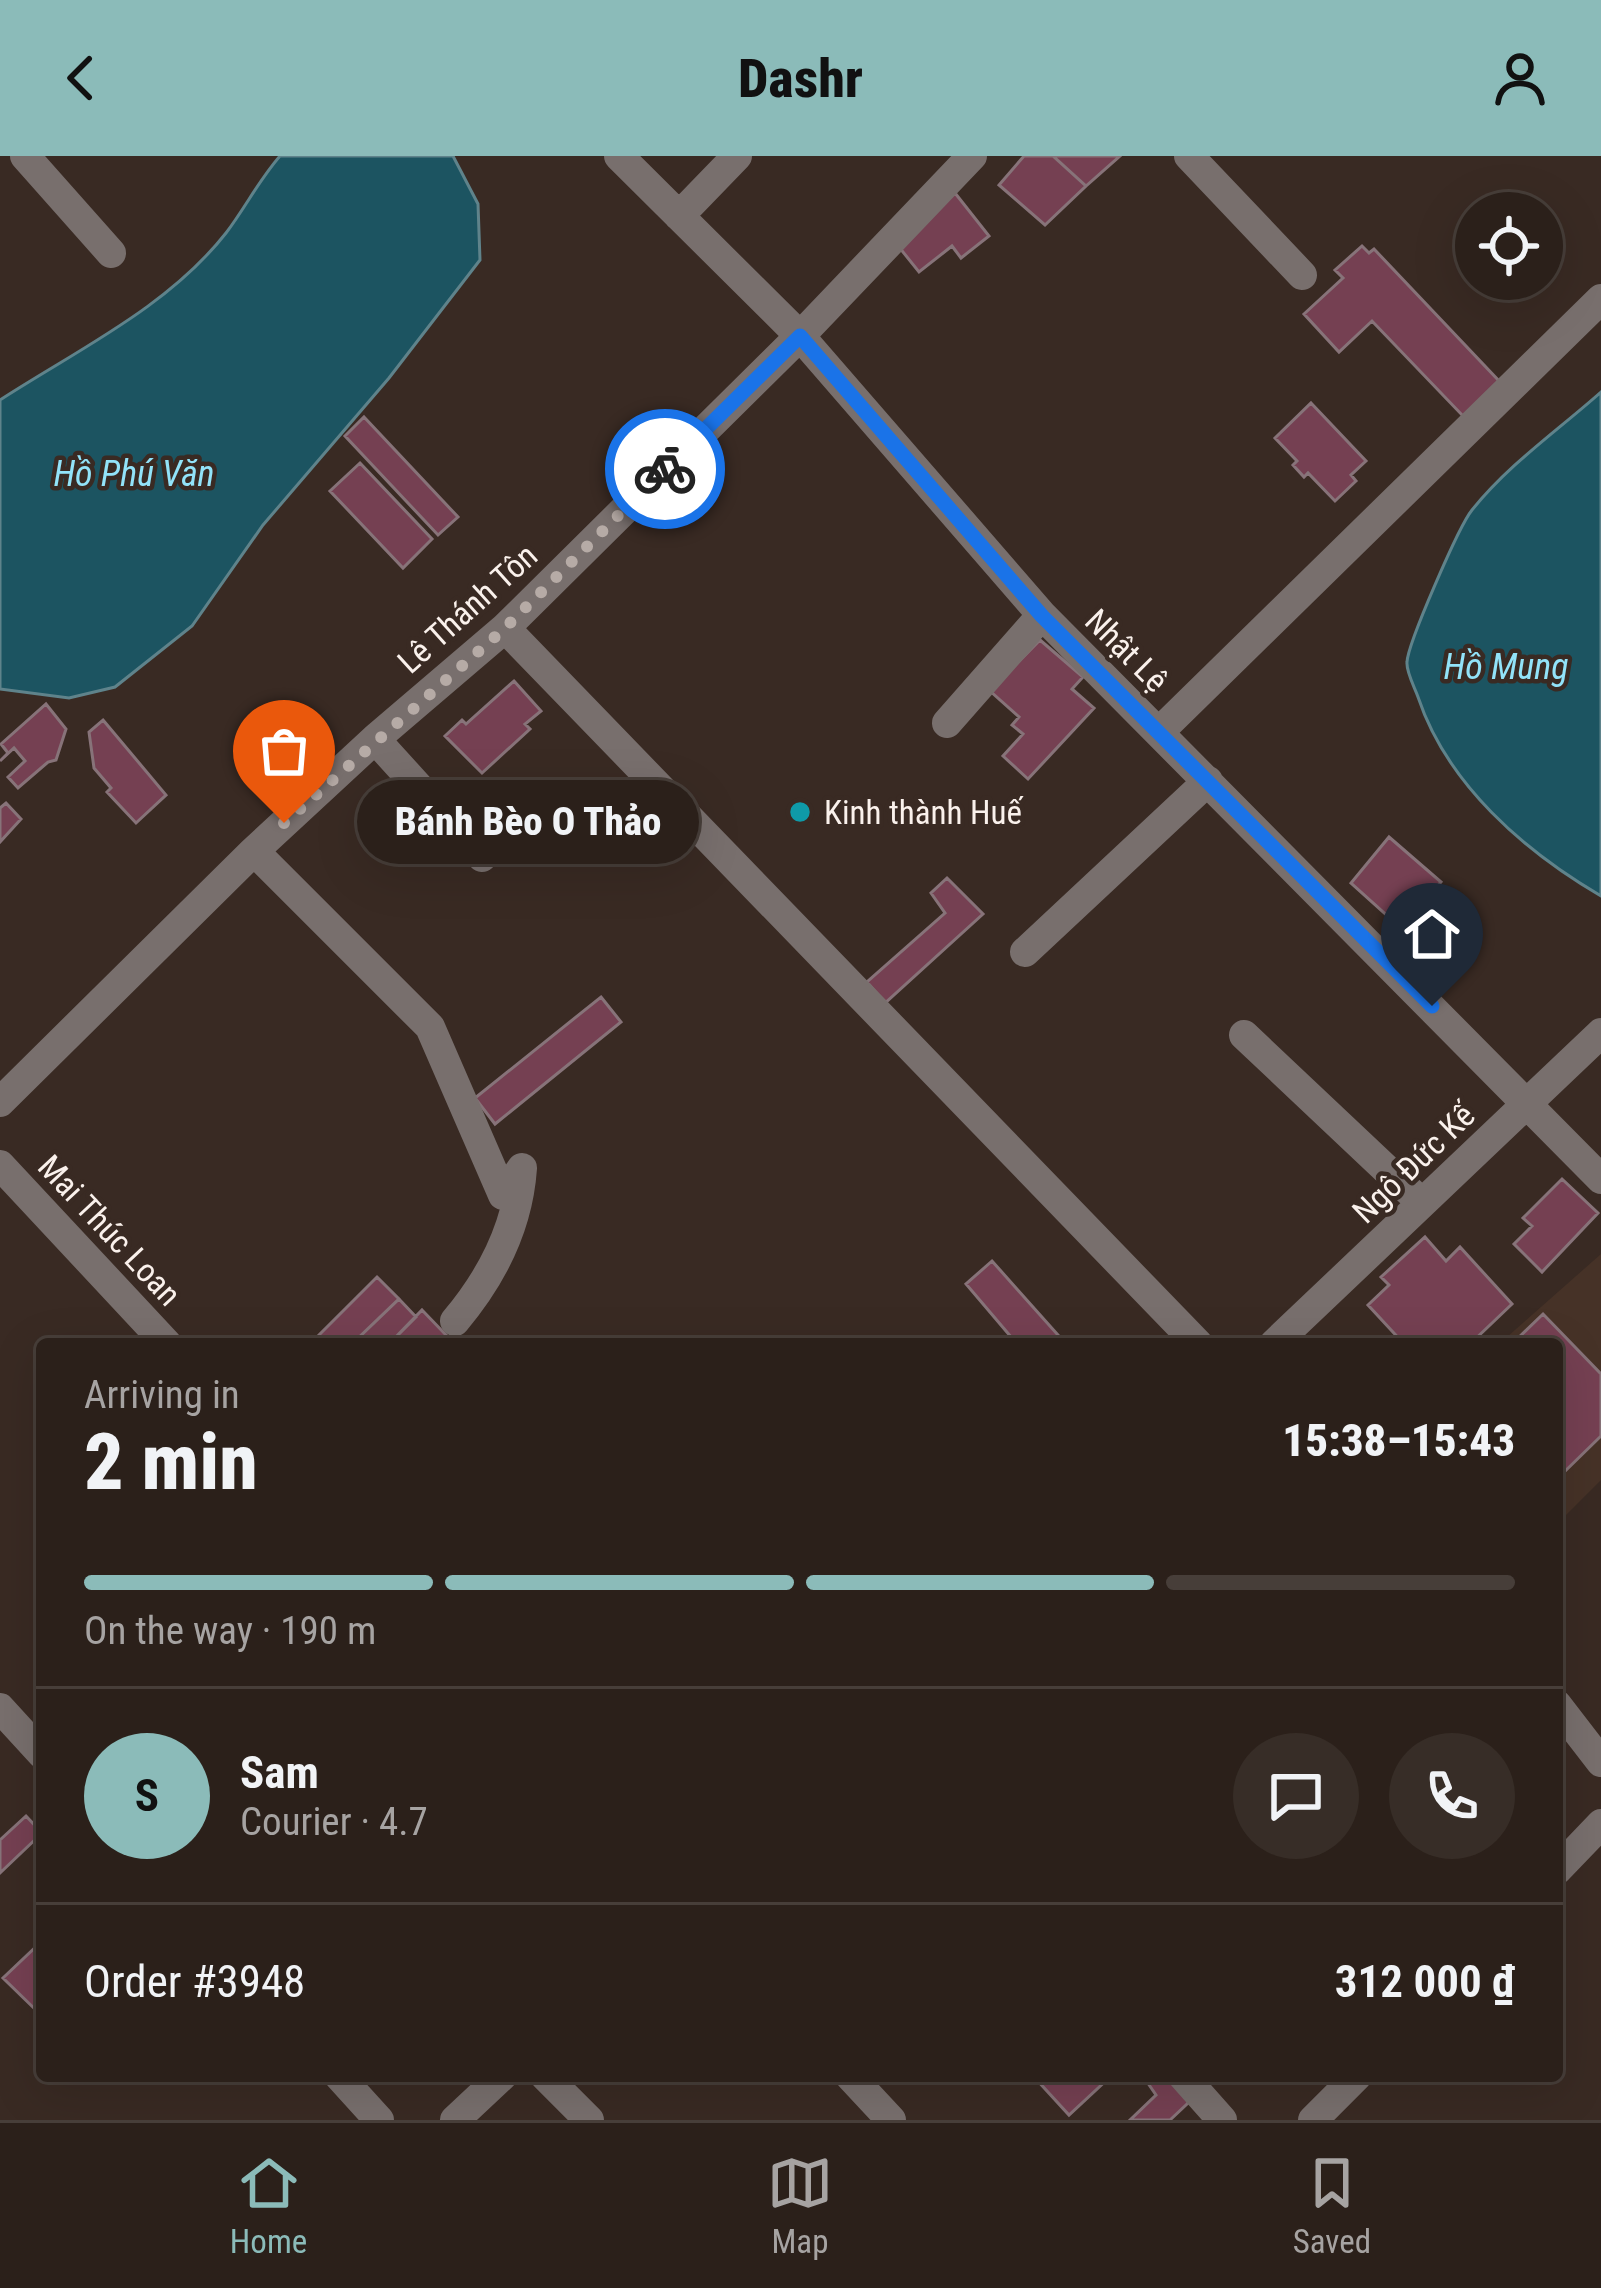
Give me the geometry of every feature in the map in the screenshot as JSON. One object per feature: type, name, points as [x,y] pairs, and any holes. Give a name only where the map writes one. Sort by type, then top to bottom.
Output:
[{"type":"street","points":[[25,156],[111,253]]},
{"type":"street","name":"Nhật Lệ","points":[[619,156],[800,336],[1042,616],[1601,1179]]},
{"type":"street","points":[[679,216],[737,156]]},
{"type":"street","name":"Lê Thánh Tôn","points":[[0,1102],[254,851],[505,628],[800,336],[972,156]]},
{"type":"street","points":[[1189,156],[1302,275]]},
{"type":"street","points":[[1159,732],[1601,299]]},
{"type":"street","points":[[947,723],[1042,616]]},
{"type":"street","points":[[505,628],[1192,1338]]},
{"type":"street","points":[[375,739],[482,857]]},
{"type":"street","points":[[1025,952],[1208,781]]},
{"type":"street","points":[[254,851],[430,1027],[503,1195],[522,1168],[520,1196],[497,1259],[481,1291],[455,1321]]},
{"type":"street","name":"Ngô Đức Kế","points":[[1280,1338],[1601,1034]]},
{"type":"street","points":[[1244,1035],[1422,1203]]},
{"type":"street","name":"Mai Thúc Loan","points":[[0,1165],[161,1338]]},
{"type":"street","points":[[0,1708],[36,1747]]},
{"type":"street","points":[[1563,1713],[1601,1762]]},
{"type":"street","points":[[1563,1864],[1601,1824]]},
{"type":"street","points":[[344,2082],[379,2120]]},
{"type":"street","points":[[455,2120],[496,2082]]},
{"type":"street","points":[[551,2082],[589,2120]]},
{"type":"street","points":[[856,2082],[891,2120]]},
{"type":"street","points":[[1188,2082],[1222,2120]]},
{"type":"street","points":[[1313,2120],[1351,2082]]},
{"type":"shaded area","points":[[1601,1254],[1601,1480],[1563,1518],[1563,1338],[1506,1338]]},
{"type":"water","name":"Hồ Phú Văn","points":[[280,156],[453,156],[478,204],[480,260],[389,378],[263,525],[192,626],[115,687],[69,698],[0,689],[0,400],[120,326],[177,283],[226,233]]},
{"type":"water","name":"Hồ Mung","points":[[1601,392],[1601,896],[1517,836],[1468,786],[1431,729],[1407,662],[1435,585],[1472,510],[1517,463]]},
{"type":"building","points":[[1024,156],[1053,156],[1086,186],[1045,225],[999,185]]},
{"type":"building","points":[[1053,156],[1120,156],[1086,186]]},
{"type":"building","points":[[955,193],[989,236],[961,258],[952,246],[919,272],[895,242]]},
{"type":"building","points":[[1362,246],[1369,253],[1374,249],[1500,382],[1463,416],[1372,321],[1339,352],[1304,314],[1343,278],[1335,270]]},
{"type":"building","points":[[1311,403],[1366,461],[1351,475],[1356,481],[1335,501],[1308,473],[1304,477],[1293,465],[1297,461],[1275,438]]},
{"type":"building","points":[[364,417],[458,517],[438,535],[345,436]]},
{"type":"building","points":[[360,463],[432,539],[403,568],[330,491]]},
{"type":"building","points":[[1040,640],[1083,677],[1072,689],[1094,708],[1028,779],[1003,756],[1023,734],[1012,725],[1019,717],[990,691]]},
{"type":"building","points":[[514,681],[541,711],[525,724],[530,729],[482,773],[445,736],[462,720],[466,724]]},
{"type":"building","points":[[46,704],[66,729],[56,760],[18,788],[8,777],[25,761],[14,748],[0,761],[8,753],[1,744]]},
{"type":"building","points":[[103,720],[166,795],[136,823],[107,792],[111,788],[94,768],[89,732]]},
{"type":"building","points":[[6,803],[21,819],[0,842],[0,808]]},
{"type":"building","points":[[1389,837],[1441,882],[1401,928],[1351,883]]},
{"type":"building","points":[[947,878],[983,914],[885,1003],[867,982],[945,913],[931,893]]},
{"type":"building","points":[[601,997],[621,1022],[495,1124],[475,1098]]},
{"type":"building","points":[[1562,1179],[1598,1213],[1542,1272],[1514,1244],[1532,1226],[1523,1218]]},
{"type":"building","points":[[1425,1237],[1446,1261],[1460,1247],[1512,1304],[1476,1338],[1398,1338],[1368,1305],[1389,1285],[1381,1277]]},
{"type":"building","points":[[992,1261],[1061,1338],[1012,1338],[966,1284]]},
{"type":"building","points":[[377,1277],[399,1299],[358,1338],[316,1338]]},
{"type":"building","points":[[399,1299],[416,1317],[395,1338],[358,1338]]},
{"type":"building","points":[[422,1310],[446,1335],[443,1338],[395,1338]]},
{"type":"building","points":[[1543,1314],[1601,1374],[1601,1436],[1563,1473],[1563,1338],[1518,1338]]},
{"type":"building","points":[[26,1816],[36,1827],[36,1839],[0,1873],[0,1840]]},
{"type":"building","points":[[36,1947],[36,2010],[3,1978]]},
{"type":"building","points":[[1039,2082],[1105,2082],[1069,2115]]},
{"type":"building","points":[[1147,2082],[1182,2082],[1188,2103],[1170,2120],[1130,2120],[1156,2095]]},
{"type":"way so far","points":[[284,823],[505,628],[665,469]]},
{"type":"place","name":"Kinh thành Huế","points":[[800,812]]},
{"type":"place","name":"Bánh Bèo O Thảo","points":[[284,823]]},
{"type":"route","points":[[665,469],[800,336],[1042,616],[1432,1006]]}]
